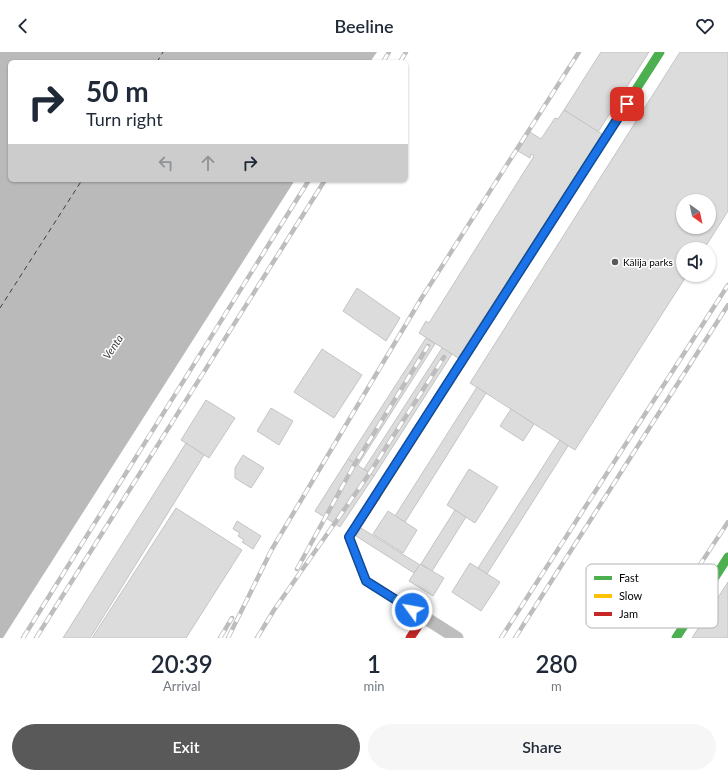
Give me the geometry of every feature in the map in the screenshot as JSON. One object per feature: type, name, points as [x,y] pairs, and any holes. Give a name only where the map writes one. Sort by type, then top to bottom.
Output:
[{"type":"street","points":[[457,638],[366,581],[349,537],[660,52]]},
{"type":"street","points":[[718,573],[728,557]]},
{"type":"street","points":[[410,638],[424,617]]},
{"type":"street","points":[[676,638],[682,628]]},
{"type":"water","name":"Venta","points":[[0,52],[377,52],[371,60],[8,60],[8,182],[294,182],[3,638],[0,638]]},
{"type":"building","points":[[601,52],[649,52],[598,132],[564,110]]},
{"type":"building","name":"Kālija parks","points":[[680,52],[728,52],[728,211],[716,230],[716,194],[676,194],[676,234],[713,234],[708,242],[676,242],[676,282],[683,282],[575,450],[470,383]]},
{"type":"building","points":[[564,110],[602,134],[458,358],[419,333],[426,321],[429,323],[534,156],[531,154],[530,158],[518,151],[530,132],[541,139],[555,118],[558,119]]},
{"type":"building","points":[[357,288],[400,318],[386,341],[343,311]]},
{"type":"building","points":[[426,338],[435,344],[358,465],[348,459]]},
{"type":"building","points":[[442,348],[452,354],[374,476],[364,469]]},
{"type":"building","points":[[322,349],[362,375],[334,418],[294,392]]},
{"type":"building","points":[[477,387],[486,393],[405,522],[395,516]]},
{"type":"building","points":[[206,400],[235,418],[209,458],[181,440]]},
{"type":"building","points":[[271,408],[293,421],[279,445],[257,431]]},
{"type":"building","points":[[511,409],[534,424],[523,441],[500,426]]},
{"type":"building","points":[[560,440],[568,446],[487,574],[478,568]]},
{"type":"building","points":[[186,443],[204,455],[90,638],[63,638]]},
{"type":"building","points":[[243,455],[264,468],[251,488],[235,478],[235,468]]},
{"type":"building","points":[[348,459],[374,476],[340,527],[315,511]]},
{"type":"building","points":[[469,469],[498,487],[475,523],[447,505]]},
{"type":"building","points":[[176,508],[242,550],[186,638],[92,638]]},
{"type":"building","points":[[455,510],[466,517],[432,571],[421,564]]},
{"type":"building","points":[[388,511],[417,530],[403,553],[373,534]]},
{"type":"building","points":[[237,521],[261,536],[253,549],[242,542],[244,540],[238,536],[240,533],[233,529]]},
{"type":"building","points":[[361,528],[420,565],[414,573],[356,536]]},
{"type":"building","points":[[470,563],[500,582],[481,611],[452,592]]},
{"type":"building","points":[[420,564],[444,578],[433,596],[409,581]]},
{"type":"building","points":[[728,582],[728,638],[692,638],[698,628],[718,628],[718,598]]},
{"type":"ferry route","points":[[158,60],[163,52]]},
{"type":"ferry route","points":[[0,308],[81,182]]},
{"type":"railway","points":[[384,60],[389,52]]},
{"type":"railway","points":[[401,60],[406,52]]},
{"type":"railway","points":[[228,638],[272,549],[421,299],[579,52]]},
{"type":"railway","points":[[23,638],[308,182]]},
{"type":"railway","points":[[36,638],[324,182]]},
{"type":"railway","points":[[501,638],[728,285]]},
{"type":"railway","points":[[515,638],[728,305]]},
{"type":"railway","points":[[297,569],[353,467],[428,346]]},
{"type":"railway","points":[[257,638],[274,610],[367,477],[444,357]]},
{"type":"railway","points":[[700,564],[728,522]]},
{"type":"railway","points":[[220,638],[232,618]]},
{"type":"traffic: fast","points":[[510,286],[660,52]]},
{"type":"traffic: fast","points":[[718,573],[728,557]]},
{"type":"traffic: fast","points":[[676,638],[682,628]]},
{"type":"traffic: slow","points":[[376,496],[510,286]]},
{"type":"traffic: jam","points":[[376,496],[349,537],[366,581],[424,617],[410,638]]},
{"type":"place","name":"Kālija parks","points":[[615,262]]},
{"type":"route","points":[[412,610],[366,581],[349,537],[627,104]]}]
